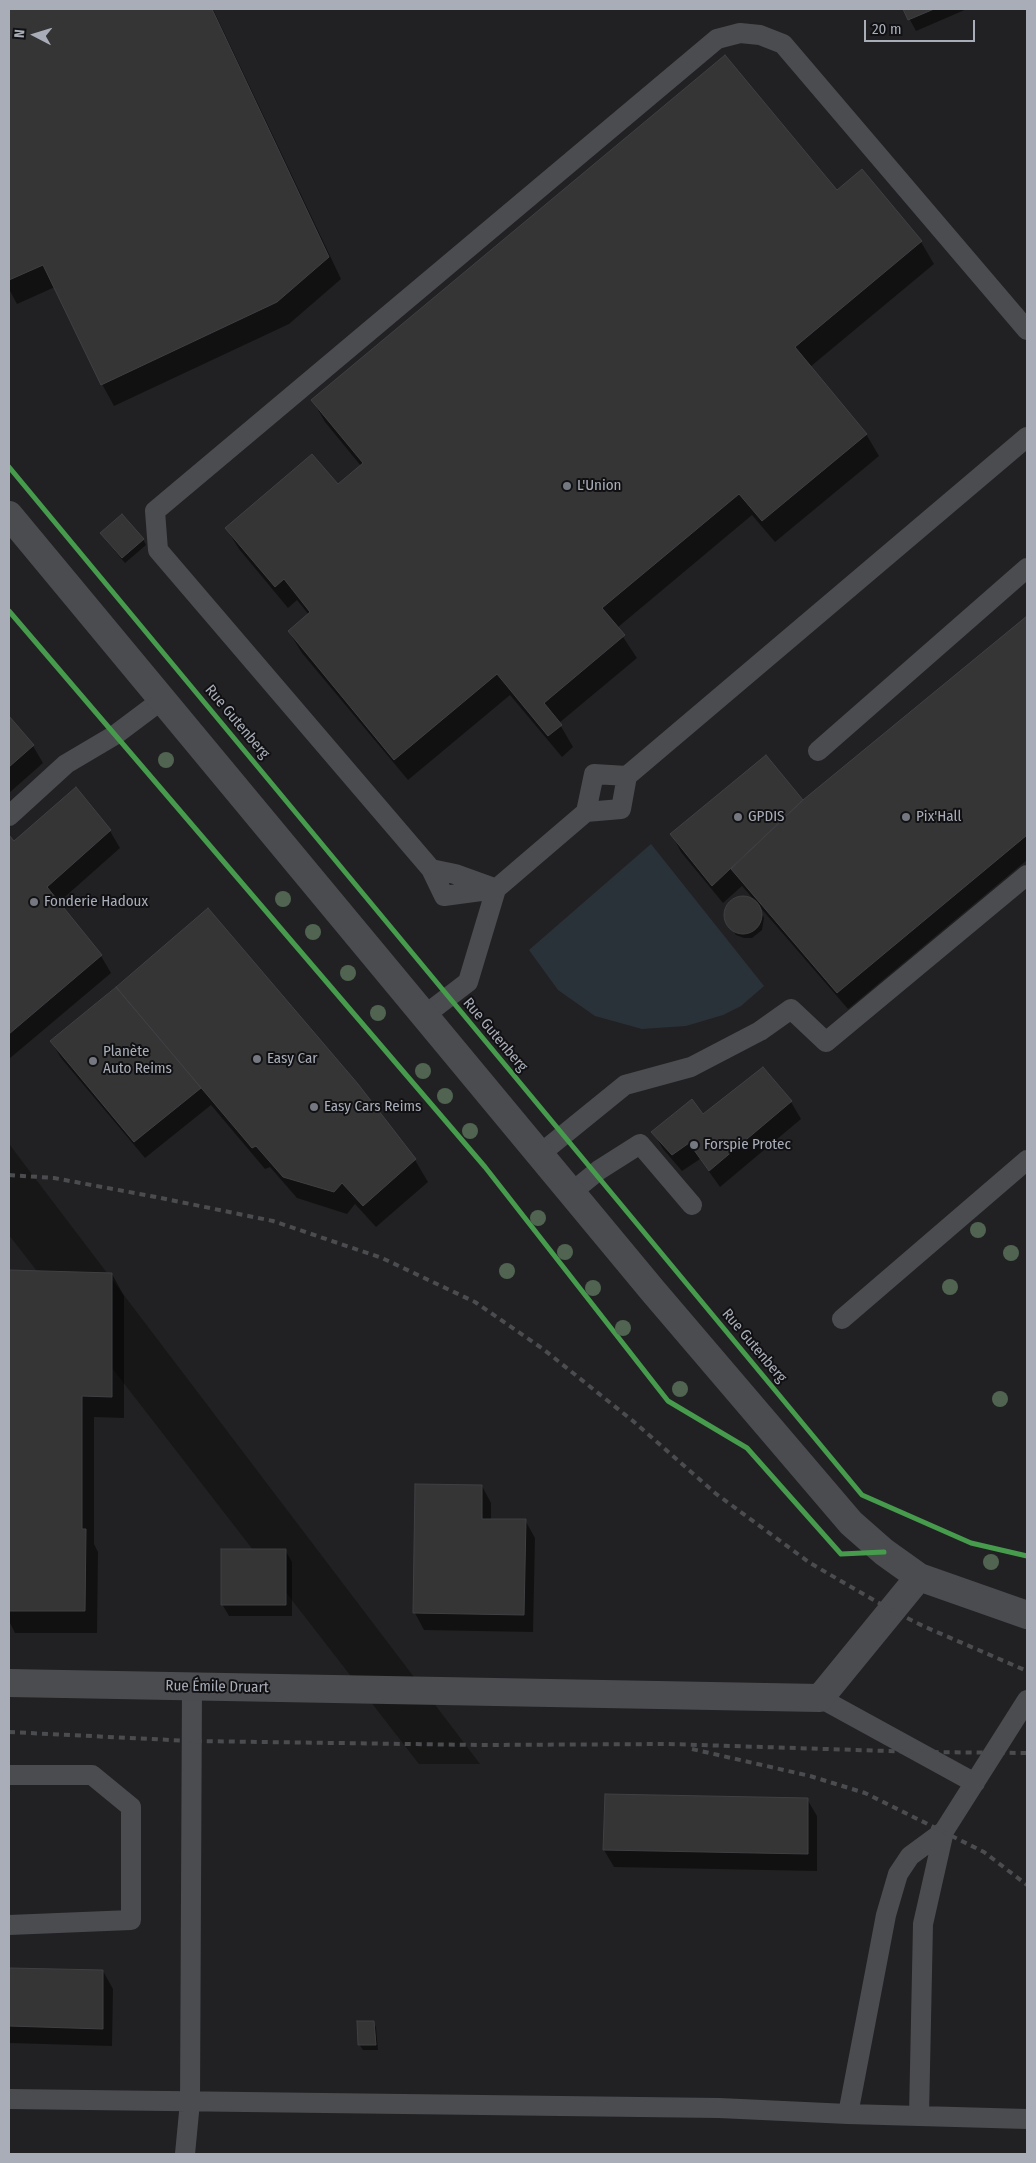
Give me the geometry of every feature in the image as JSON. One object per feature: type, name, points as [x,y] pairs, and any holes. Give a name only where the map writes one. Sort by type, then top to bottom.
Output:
[{"type":"street","points":[[9,515],[540,1154],[851,1523],[884,1552],[919,1577],[1027,1614]]},
{"type":"street","points":[[820,1698],[919,1577]]},
{"type":"street","name":"Rue Émile Druart","points":[[9,1683],[820,1698]]},
{"type":"lane","points":[[496,889],[444,896],[431,869],[158,550],[155,511],[717,39],[740,33],[760,35],[783,44],[1027,330]]},
{"type":"lane","points":[[425,1016],[468,982],[496,889],[586,812],[621,808],[627,776],[1027,437]]},
{"type":"lane","points":[[818,751],[1027,568]]},
{"type":"lane","points":[[9,816],[66,764],[115,735],[163,699]]},
{"type":"lane","points":[[586,812],[594,774],[627,776]]},
{"type":"lane","points":[[540,1154],[624,1085],[691,1067],[760,1031],[791,1009],[826,1042],[1027,875]]},
{"type":"lane","points":[[572,1192],[598,1170],[640,1144],[692,1205]]},
{"type":"lane","points":[[842,1319],[1027,1160]]},
{"type":"lane","points":[[185,2154],[190,2102],[192,1686]]},
{"type":"lane","points":[[820,1698],[975,1782]]},
{"type":"lane","points":[[919,2116],[923,1924],[944,1831],[1027,1700]]},
{"type":"lane","points":[[9,1774],[92,1775],[131,1807],[131,1920],[9,1925]]},
{"type":"lane","points":[[848,2114],[886,1915],[898,1874],[910,1856],[944,1831]]},
{"type":"lane","points":[[9,2099],[719,2108],[1027,2119]]},
{"type":"shaded area","points":[[9,9],[1027,9],[1027,2154],[9,2154],[9,1235],[419,1764],[480,1764],[9,1144]]},
{"type":"shaded area","points":[[651,844],[764,986],[741,1006],[723,1015],[686,1026],[642,1029],[595,1016],[558,990],[529,950]]},
{"type":"building","points":[[9,9],[212,9],[329,257],[277,302],[101,385],[43,265],[9,280]]},
{"type":"building","points":[[903,9],[934,9],[908,20]]},
{"type":"building","points":[[725,55],[837,190],[862,169],[922,241],[795,347],[867,434],[762,521],[739,494],[602,608],[625,635],[544,703],[562,725],[548,736],[497,674],[394,760],[288,631],[310,612],[284,579],[275,587],[225,528],[312,454],[338,484],[363,463],[311,400]]},
{"type":"building","points":[[122,514],[144,539],[122,558],[100,533]]},
{"type":"building","name":"Pix'Hall","points":[[1027,616],[1027,835],[837,993],[731,869],[803,800]]},
{"type":"building","points":[[9,716],[34,745],[9,767]]},
{"type":"building","name":"GPDIS","points":[[766,755],[803,800],[712,886],[670,834]]},
{"type":"building","name":"Fonderie Hadoux","points":[[76,787],[111,830],[47,887],[102,955],[9,1034],[9,835],[14,841]]},
{"type":"building","points":[[743,896],[756,902],[762,915],[756,928],[743,934],[730,928],[724,915],[730,902]]},
{"type":"building","name":"Easy Car","points":[[208,908],[358,1084],[416,1159],[363,1206],[342,1183],[334,1192],[283,1177],[256,1146],[252,1148],[116,987]]},
{"type":"building","points":[[116,987],[201,1088],[134,1142],[50,1041]]},
{"type":"building","points":[[763,1067],[792,1101],[709,1171],[689,1143],[672,1155],[651,1132],[692,1099],[703,1114]]},
{"type":"building","points":[[9,1270],[112,1273],[112,1397],[82,1396],[82,1529],[86,1529],[85,1611],[9,1611]]},
{"type":"building","points":[[415,1484],[482,1485],[482,1519],[526,1519],[524,1615],[413,1613]]},
{"type":"building","points":[[221,1549],[286,1549],[286,1605],[221,1605]]},
{"type":"building","points":[[605,1794],[808,1798],[808,1854],[603,1850]]},
{"type":"building","points":[[9,1968],[103,1970],[103,2029],[9,2026]]},
{"type":"building","points":[[357,2021],[374,2021],[376,2045],[358,2045]]},
{"type":"railway","points":[[9,1175],[54,1178],[273,1221],[382,1258],[475,1302],[543,1349],[633,1421],[715,1493],[810,1563],[891,1610],[923,1626],[1027,1671]]},
{"type":"railway","points":[[9,1732],[191,1741],[481,1745],[668,1744],[920,1752],[1027,1753]]},
{"type":"railway","points":[[692,1749],[810,1776],[865,1793],[984,1852],[1027,1885]]},
{"type":"cycle path","name":"Rue Gutenberg","points":[[9,467],[862,1495],[971,1543],[1027,1556]]},
{"type":"cycle path","points":[[9,611],[485,1167],[668,1401],[747,1448],[841,1554],[884,1552]]},
{"type":"place","name":"L'Union","points":[[567,486]]},
{"type":"place","name":"GPDIS","points":[[738,817]]},
{"type":"place","name":"Pix'Hall","points":[[906,817]]},
{"type":"place","name":"Fonderie Hadoux","points":[[34,902]]},
{"type":"place","name":"Easy Car","points":[[257,1059]]},
{"type":"place","name":"Planète Auto Reims","points":[[93,1061]]},
{"type":"place","name":"Easy Cars Reims","points":[[314,1107]]},
{"type":"place","name":"Forspie Protec","points":[[694,1145]]}]
